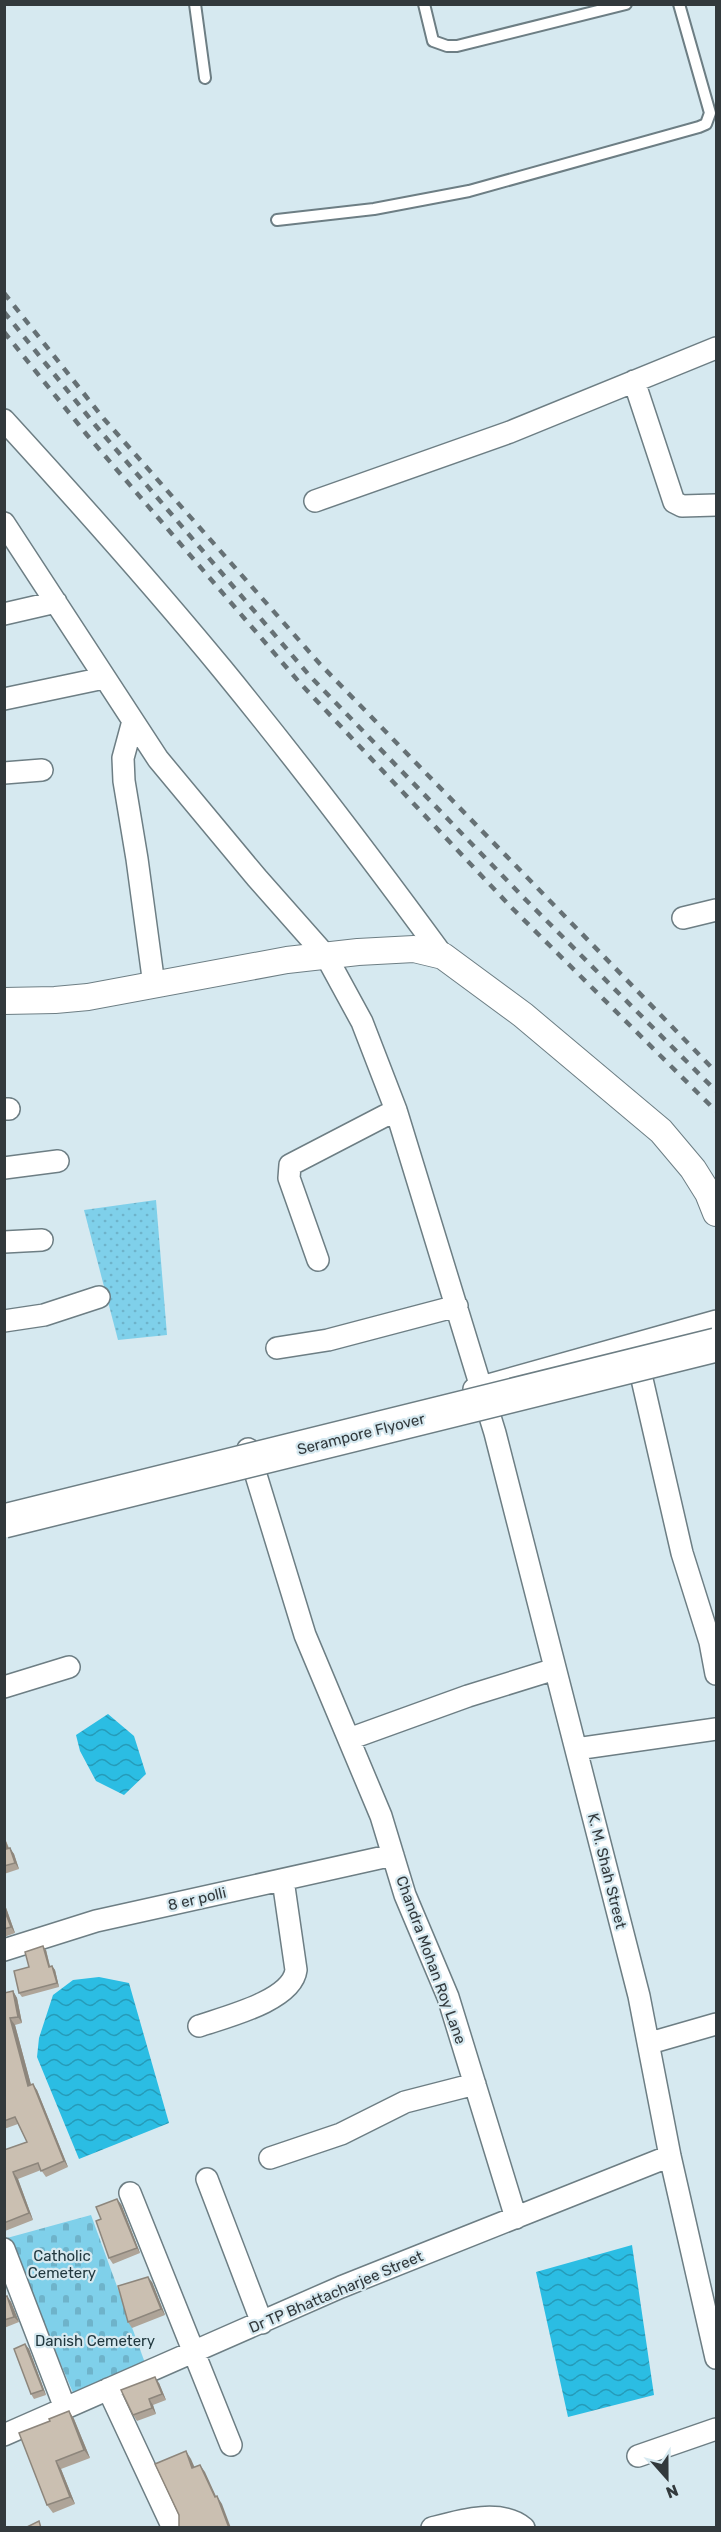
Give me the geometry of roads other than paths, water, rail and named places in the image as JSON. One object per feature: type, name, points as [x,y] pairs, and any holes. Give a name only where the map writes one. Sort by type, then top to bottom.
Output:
[{"type":"main road","name":"Serampore Flyover","points":[[4,1521],[717,1345]]},
{"type":"street","points":[[315,501],[510,432],[717,348]]},
{"type":"street","points":[[634,381],[674,502],[682,506],[717,505]]},
{"type":"street","points":[[4,420],[116,544],[224,671],[366,852],[443,956],[523,1015],[661,1131],[693,1169],[717,1213]]},
{"type":"street","name":"K. M. Shah Street","points":[[4,523],[104,678],[171,776],[326,956],[362,1022],[396,1110],[482,1387],[650,2043],[670,2156],[717,2358]]},
{"type":"street","points":[[4,614],[56,602]]},
{"type":"street","points":[[4,699],[104,678]]},
{"type":"street","points":[[133,721],[123,758],[124,781],[154,985]]},
{"type":"street","points":[[4,773],[42,770]]},
{"type":"street","points":[[683,918],[717,910]]},
{"type":"street","points":[[4,1001],[88,997],[287,960],[326,956],[414,949],[443,956]]},
{"type":"street","points":[[318,1260],[290,1178],[290,1165],[396,1110]]},
{"type":"street","points":[[4,1168],[58,1161]]},
{"type":"street","points":[[4,1242],[42,1240]]},
{"type":"street","points":[[4,1321],[44,1315],[99,1297]]},
{"type":"street","points":[[277,1348],[338,1338],[457,1306]]},
{"type":"street","points":[[4,1505],[482,1387],[717,1321]]},
{"type":"street","points":[[634,1344],[682,1553],[710,1642],[717,1674]]},
{"type":"street","name":"Chandra Mohan Roy Lane","points":[[247,1445],[305,1635],[381,1816],[405,1895],[448,1997],[516,2218]]},
{"type":"street","points":[[4,1688],[69,1667]]},
{"type":"street","points":[[349,1739],[468,1696],[555,1669]]},
{"type":"street","points":[[576,1749],[717,1729]]},
{"type":"street","name":"8 er polli","points":[[4,1950],[96,1921],[393,1856]]},
{"type":"street","points":[[199,2026],[277,1996],[292,1981],[296,1970],[283,1880]]},
{"type":"street","points":[[650,2043],[717,2025]]},
{"type":"street","points":[[270,2158],[340,2134],[405,2102],[475,2084]]},
{"type":"street","name":"Dr TP Bhattacharjee Street","points":[[4,2435],[341,2288],[670,2156]]},
{"type":"street","points":[[207,2179],[262,2323]]},
{"type":"street","points":[[130,2193],[231,2445]]},
{"type":"street","points":[[4,2250],[65,2408]]},
{"type":"street","points":[[108,2389],[172,2528]]},
{"type":"street","points":[[638,2456],[717,2429]]},
{"type":"street","points":[[432,2528],[495,2517],[512,2521],[524,2528]]},
{"type":"lane","points":[[195,4],[206,78]]},
{"type":"lane","points":[[424,4],[433,41],[457,46],[626,4]]},
{"type":"lane","points":[[277,220],[375,209],[469,191],[706,124],[710,113],[680,4]]},
{"type":"water","points":[[108,1714],[134,1736],[146,1774],[124,1795],[96,1781],[80,1751],[76,1735]]},
{"type":"water","points":[[99,1977],[129,1983],[169,2123],[79,2159],[37,2057],[39,2038],[53,1995],[73,1980]]},
{"type":"water","points":[[632,2245],[654,2395],[568,2417],[536,2272]]},
{"type":"railway","points":[[4,293],[104,419],[320,664],[716,1072]]},
{"type":"railway","points":[[4,312],[96,426],[309,675],[523,897],[716,1091]]},
{"type":"railway","points":[[4,332],[87,435],[299,682],[511,907],[716,1111]]},
{"type":"park label","name":"Catholic Cemetery","points":[[62,2264]]},
{"type":"park label","name":"Danish Cemetery","points":[[95,2341]]}]
